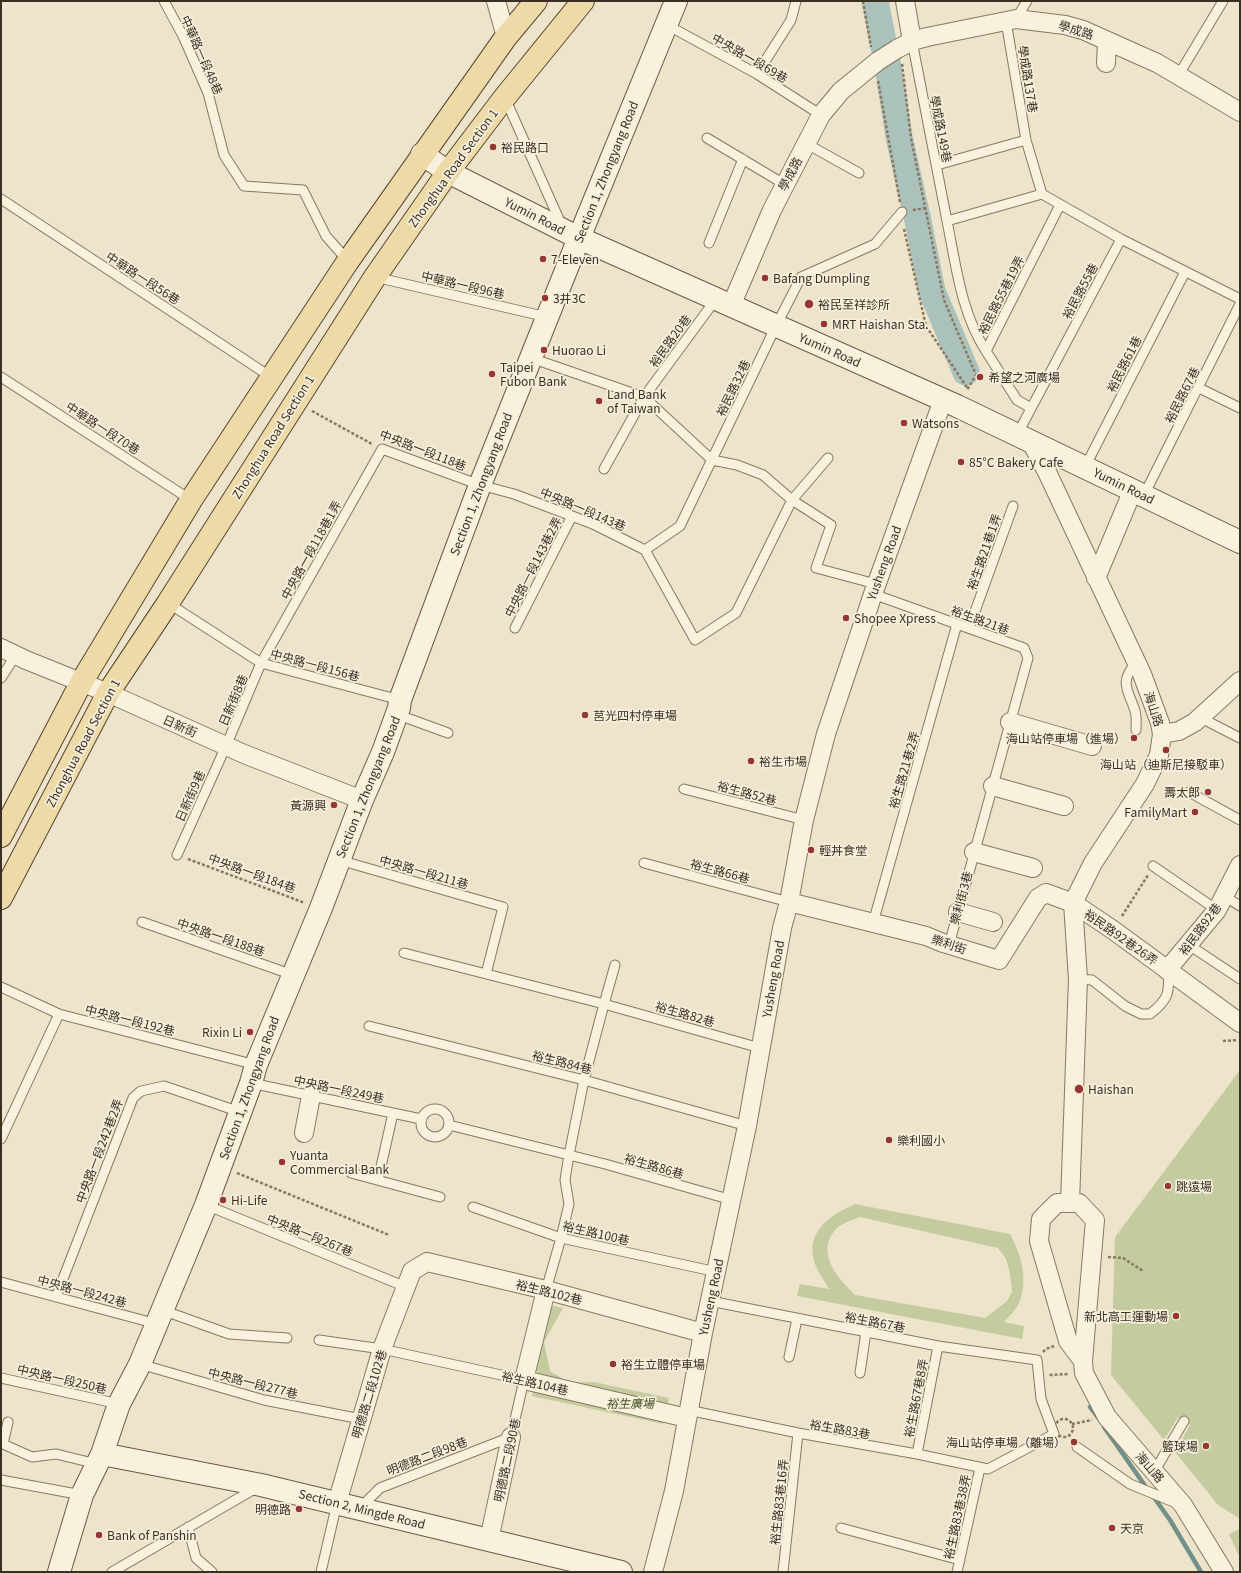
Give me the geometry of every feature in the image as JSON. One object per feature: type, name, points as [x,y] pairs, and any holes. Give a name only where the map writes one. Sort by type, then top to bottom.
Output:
[{"type":"main road","points":[[1,836],[81,683],[191,500],[348,261],[422,154],[506,37],[536,1]]},
{"type":"main road","name":"Zhonghua Road Section 1","points":[[1,898],[108,693],[168,603],[374,277],[448,172],[505,97],[583,1]]},
{"type":"street","points":[[496,1],[506,37]]},
{"type":"street","name":"Section 1, Zhongyang Road","points":[[59,1572],[82,1495],[99,1459],[119,1404],[140,1364],[206,1205],[254,1074],[321,908],[362,800],[383,752],[398,707],[480,484],[547,317],[572,234],[676,1]]},
{"type":"street","points":[[903,46],[905,1]]},
{"type":"street","name":"學成路","points":[[724,303],[784,184],[807,144],[821,115],[841,91],[878,61],[903,46],[1011,20],[1065,25],[1083,30],[1157,63],[1240,112]]},
{"type":"street","points":[[1106,63],[1107,41]]},
{"type":"street","name":"Yumin Road","points":[[422,154],[448,172],[572,234],[950,403],[1240,542]]},
{"type":"street","name":"Yusheng Road","points":[[653,1572],[674,1491],[703,1333],[747,1126],[782,928],[789,902],[804,820],[826,734],[874,589],[950,403]]},
{"type":"street","name":"海山路","points":[[1024,439],[1047,472],[1136,663],[1155,708],[1162,734],[1159,755],[1145,784],[1093,863],[1073,903]]},
{"type":"street","points":[[1096,578],[1138,493]]},
{"type":"street","name":"日新街","points":[[9,652],[108,693],[226,746],[362,800]]},
{"type":"street","points":[[1162,734],[1179,731],[1201,718],[1240,681]]},
{"type":"street","points":[[1010,722],[1092,746]]},
{"type":"street","points":[[993,786],[1064,806]]},
{"type":"street","points":[[974,852],[1033,868]]},
{"type":"street","name":"裕民路92巷","points":[[1168,970],[1189,945],[1220,903],[1240,865]]},
{"type":"street","name":"樂利街","points":[[789,902],[926,936],[949,945],[999,960],[1038,898],[1046,892],[1073,903]]},
{"type":"street","points":[[1070,1203],[1078,979],[1073,903]]},
{"type":"street","name":"裕民路92巷26弄","points":[[1073,903],[1113,930],[1240,1023]]},
{"type":"street","points":[[958,912],[993,922]]},
{"type":"street","points":[[304,1133],[311,1096]]},
{"type":"street","points":[[1068,1341],[1039,1241],[1041,1219],[1057,1203],[1079,1203],[1094,1220],[1083,1367]]},
{"type":"street","name":"裕生路102巷","points":[[406,1287],[412,1272],[427,1262],[546,1290],[703,1333]]},
{"type":"street","name":"明德路二段102巷","points":[[337,1503],[382,1349],[406,1287]]},
{"type":"street","points":[[524,1380],[546,1290]]},
{"type":"street","name":"海山路","points":[[1068,1341],[1083,1367],[1107,1417],[1183,1505],[1224,1572]]},
{"type":"street","name":"裕生路104巷","points":[[524,1380],[688,1414]]},
{"type":"street","name":"明德路二段90巷","points":[[489,1540],[511,1437]]},
{"type":"street","name":"Section 2, Mingde Road","points":[[99,1459],[261,1485],[489,1540],[577,1567],[621,1572]]},
{"type":"lane","name":"中華路一段48巷","points":[[164,1],[183,36],[208,93],[224,155],[244,186],[303,190],[326,236],[348,261]]},
{"type":"lane","points":[[756,74],[791,20],[796,1]]},
{"type":"lane","points":[[1011,20],[1027,1]]},
{"type":"lane","points":[[1178,76],[1223,1]]},
{"type":"lane","name":"學成路137巷","points":[[1011,20],[1026,140],[1042,194]]},
{"type":"lane","name":"中央路一段69巷","points":[[666,25],[756,74],[821,115]]},
{"type":"lane","name":"學成路149巷","points":[[903,46],[936,165],[962,296],[980,343],[986,351]]},
{"type":"lane","points":[[505,97],[572,234]]},
{"type":"lane","points":[[707,138],[784,184]]},
{"type":"lane","points":[[936,165],[1026,140]]},
{"type":"lane","points":[[807,144],[859,173]]},
{"type":"lane","points":[[709,242],[743,159]]},
{"type":"lane","points":[[947,221],[1042,194],[1121,239],[1240,299]]},
{"type":"lane","name":"中華路一段56巷","points":[[1,199],[271,377]]},
{"type":"lane","name":"裕民路55巷19弄","points":[[1031,408],[1017,400],[986,351],[1060,205]]},
{"type":"lane","name":"裕民路32巷","points":[[645,550],[680,526],[801,277],[875,244],[902,212]]},
{"type":"lane","name":"裕民路55巷","points":[[1024,439],[1031,408],[1121,239]]},
{"type":"lane","name":"裕民路61巷","points":[[1085,467],[1185,272]]},
{"type":"lane","name":"中華路一段96巷","points":[[374,277],[547,317]]},
{"type":"lane","name":"裕民路20巷","points":[[604,469],[644,397],[724,303]]},
{"type":"lane","name":"裕民路67巷","points":[[1138,493],[1199,388],[1240,304]]},
{"type":"lane","points":[[530,358],[644,397],[712,460],[737,465],[763,474],[792,500]]},
{"type":"lane","name":"中華路一段70巷","points":[[1,377],[191,500]]},
{"type":"lane","points":[[1199,388],[1240,408]]},
{"type":"lane","name":"中央路一段118巷","points":[[382,449],[480,484]]},
{"type":"lane","name":"中央路一段118巷1弄","points":[[261,663],[382,449]]},
{"type":"lane","points":[[645,550],[695,640],[736,613],[792,500],[828,458]]},
{"type":"lane","name":"中央路一段143巷","points":[[480,484],[514,494],[593,524],[645,550]]},
{"type":"lane","name":"裕生路21巷","points":[[792,500],[831,525],[816,568],[874,589],[958,624],[1024,648],[1028,658]]},
{"type":"lane","name":"裕生路21巷1弄","points":[[969,628],[1013,506]]},
{"type":"lane","name":"中央路一段143巷2弄","points":[[515,628],[572,516]]},
{"type":"lane","name":"中央路一段156巷","points":[[168,603],[261,663],[398,707],[448,734]]},
{"type":"lane","name":"裕生路21巷2弄","points":[[873,922],[958,624]]},
{"type":"lane","points":[[1,678],[9,652]]},
{"type":"lane","name":"樂利街3巷","points":[[949,945],[1028,658]]},
{"type":"lane","name":"日新街8巷","points":[[226,746],[261,663]]},
{"type":"lane","points":[[1136,663],[1128,672],[1126,682],[1129,697],[1136,712],[1136,730]]},
{"type":"lane","points":[[1201,718],[1240,738]]},
{"type":"lane","name":"日新街9巷","points":[[177,855],[226,746]]},
{"type":"lane","name":"裕生路52巷","points":[[684,789],[804,820]]},
{"type":"lane","points":[[1189,792],[1240,820]]},
{"type":"lane","name":"中央路一段211巷","points":[[339,860],[503,907],[486,974]]},
{"type":"lane","name":"裕生路66巷","points":[[644,863],[789,902]]},
{"type":"lane","points":[[1153,866],[1220,903],[1240,906]]},
{"type":"lane","name":"中央路一段188巷","points":[[142,922],[293,975]]},
{"type":"lane","points":[[1189,945],[1240,979]]},
{"type":"lane","name":"裕生路82巷","points":[[404,953],[604,1004],[760,1048]]},
{"type":"lane","points":[[546,1290],[569,1204],[565,1180],[584,1080],[615,965]]},
{"type":"lane","points":[[1078,979],[1092,980],[1125,1006],[1141,1014],[1150,1014],[1159,1007],[1169,991],[1168,970]]},
{"type":"lane","name":"中央路一段192巷","points":[[1,987],[59,1014],[254,1074]]},
{"type":"lane","points":[[1,1139],[59,1014]]},
{"type":"lane","name":"裕生路84巷","points":[[369,1026],[584,1080],[747,1126]]},
{"type":"lane","name":"中央路一段249巷","points":[[254,1074],[311,1096],[421,1119]]},
{"type":"lane","name":"中央路一段242巷2弄","points":[[56,1297],[133,1098],[140,1091],[164,1086],[240,1112]]},
{"type":"lane","points":[[440,1110],[447,1116],[449,1125],[448,1129],[441,1136],[432,1138],[423,1133],[420,1124],[426,1111],[440,1110]]},
{"type":"lane","points":[[378,1180],[393,1113]]},
{"type":"lane","points":[[449,1125],[569,1155]]},
{"type":"lane","name":"裕生路86巷","points":[[569,1155],[732,1200]]},
{"type":"lane","points":[[351,1173],[440,1197]]},
{"type":"lane","name":"中央路一段267巷","points":[[206,1205],[406,1287]]},
{"type":"lane","name":"裕生路100巷","points":[[473,1207],[561,1238],[717,1272]]},
{"type":"lane","name":"中央路一段242巷","points":[[1,1282],[56,1297],[160,1317],[229,1334],[287,1338]]},
{"type":"lane","name":"裕生路67巷","points":[[710,1301],[938,1346],[1037,1360]]},
{"type":"lane","points":[[789,1357],[797,1319]]},
{"type":"lane","points":[[860,1373],[866,1332]]},
{"type":"lane","name":"裕生路104巷","points":[[319,1340],[382,1349],[524,1380]]},
{"type":"lane","name":"裕生路67巷8弄","points":[[917,1454],[938,1346]]},
{"type":"lane","points":[[984,1468],[1054,1434],[1041,1399],[1037,1360]]},
{"type":"lane","name":"中央路一段277巷","points":[[140,1364],[264,1400],[362,1420]]},
{"type":"lane","name":"中央路一段250巷","points":[[1,1378],[119,1404]]},
{"type":"lane","name":"明德路二段90巷","points":[[511,1437],[524,1380]]},
{"type":"lane","name":"裕生路83巷","points":[[688,1414],[917,1454],[984,1468]]},
{"type":"lane","points":[[1154,1472],[1184,1421]]},
{"type":"lane","points":[[8,1422],[2,1444],[32,1457],[56,1454],[99,1459]]},
{"type":"lane","name":"裕生路83巷16弄","points":[[783,1572],[798,1433]]},
{"type":"lane","name":"明德路二段98巷","points":[[359,1509],[380,1488],[511,1437]]},
{"type":"lane","points":[[1077,1447],[1130,1484],[1183,1505]]},
{"type":"lane","name":"裕生路83巷38弄","points":[[958,1572],[984,1468]]},
{"type":"lane","points":[[1,1480],[82,1495]]},
{"type":"lane","points":[[112,1572],[261,1485]]},
{"type":"lane","points":[[321,1572],[337,1503]]},
{"type":"lane","points":[[188,1527],[196,1558],[212,1572]]},
{"type":"lane","points":[[841,1528],[960,1560]]},
{"type":"path","points":[[903,46],[911,138],[939,282],[944,300],[976,375],[950,403]]},
{"type":"path","name":"中央路一段118巷","points":[[296,402],[382,449]]},
{"type":"path","name":"中央路一段184巷","points":[[177,855],[321,908]]},
{"type":"path","points":[[1113,930],[1153,866]]},
{"type":"path","points":[[1223,1042],[1240,1040]]},
{"type":"path","points":[[220,1166],[389,1235]]},
{"type":"path","points":[[1108,1257],[1123,1258],[1143,1271]]},
{"type":"path","points":[[1068,1341],[1046,1349],[1037,1360],[1051,1375],[1083,1367]]},
{"type":"green space","name":"新北高工運動場","points":[[1240,1070],[1240,1519],[1218,1505],[1175,1452],[1190,1425],[1178,1417],[1164,1440],[1111,1375],[1115,1237]]},
{"type":"green space","points":[[855,1204],[1010,1234],[1020,1259],[1023,1285],[1018,1306],[1004,1322],[1024,1326],[1022,1339],[797,1296],[800,1284],[829,1289],[814,1261],[812,1250],[814,1241],[817,1232],[822,1225],[837,1213]],"holes":[[[860,1217],[998,1248],[1006,1259],[1010,1273],[1012,1292],[1007,1301],[985,1318],[855,1295],[836,1274],[828,1257],[827,1248],[829,1239],[837,1228],[846,1222]]]},
{"type":"green space","name":"裕生廣場","points":[[535,1302],[563,1308],[544,1342],[550,1371],[570,1383],[594,1382],[669,1398],[663,1424],[532,1396],[537,1371],[521,1368]]},
{"type":"green space","points":[[1240,1529],[1240,1558],[1229,1534]]},
{"type":"waterway","points":[[875,1],[889,72],[899,137],[932,291],[966,372]]},
{"type":"waterway","points":[[1090,1407],[1099,1419]]},
{"type":"waterway","points":[[1104,1427],[1148,1490]]},
{"type":"waterway","points":[[1153,1496],[1170,1520],[1201,1572]]},
{"type":"place","name":"裕民路口","points":[[493,147]]},
{"type":"place","name":"7-Eleven","points":[[543,259]]},
{"type":"place","name":"Bafang Dumpling","points":[[765,278]]},
{"type":"place","name":"3井3C","points":[[545,298]]},
{"type":"place","name":"裕民至祥診所","points":[[809,304]]},
{"type":"place","name":"MRT Haishan Sta.","points":[[824,324]]},
{"type":"place","name":"Huorao Li","points":[[544,350]]},
{"type":"place","name":"Taipei Fubon Bank","points":[[492,374]]},
{"type":"place","name":"希望之河廣場","points":[[980,377]]},
{"type":"place","name":"Land Bank of Taiwan","points":[[599,401]]},
{"type":"place","name":"Watsons","points":[[904,423]]},
{"type":"place","name":"85°C Bakery Cafe","points":[[961,462]]},
{"type":"place","name":"Shopee Xpress","points":[[846,618]]},
{"type":"place","name":"莒光四村停車場","points":[[585,715]]},
{"type":"place","name":"海山站停車場（進場）","points":[[1134,738]]},
{"type":"place","name":"海山站（迪斯尼接駁車）","points":[[1166,750]]},
{"type":"place","name":"裕生市場","points":[[751,761]]},
{"type":"place","name":"壽太郎","points":[[1208,792]]},
{"type":"place","name":"黃源興","points":[[334,805]]},
{"type":"place","name":"FamilyMart","points":[[1195,812]]},
{"type":"place","name":"輕丼食堂","points":[[811,850]]},
{"type":"place","name":"Rixin Li","points":[[250,1032]]},
{"type":"place","name":"Haishan","points":[[1079,1089]]},
{"type":"place","name":"樂利國小","points":[[889,1140]]},
{"type":"place","name":"Yuanta Commercial Bank","points":[[282,1162]]},
{"type":"place","name":"跳遠場","points":[[1168,1186]]},
{"type":"place","name":"Hi-Life","points":[[223,1200]]},
{"type":"place","name":"新北高工運動場","points":[[1176,1316]]},
{"type":"place","name":"裕生立體停車場","points":[[613,1364]]},
{"type":"place","name":"海山站停車場（離場）","points":[[1074,1442]]},
{"type":"place","name":"籃球場","points":[[1206,1446]]},
{"type":"place","name":"明德路","points":[[299,1509]]},
{"type":"place","name":"天京","points":[[1112,1528]]},
{"type":"place","name":"Bank of Panshin","points":[[99,1535]]}]
